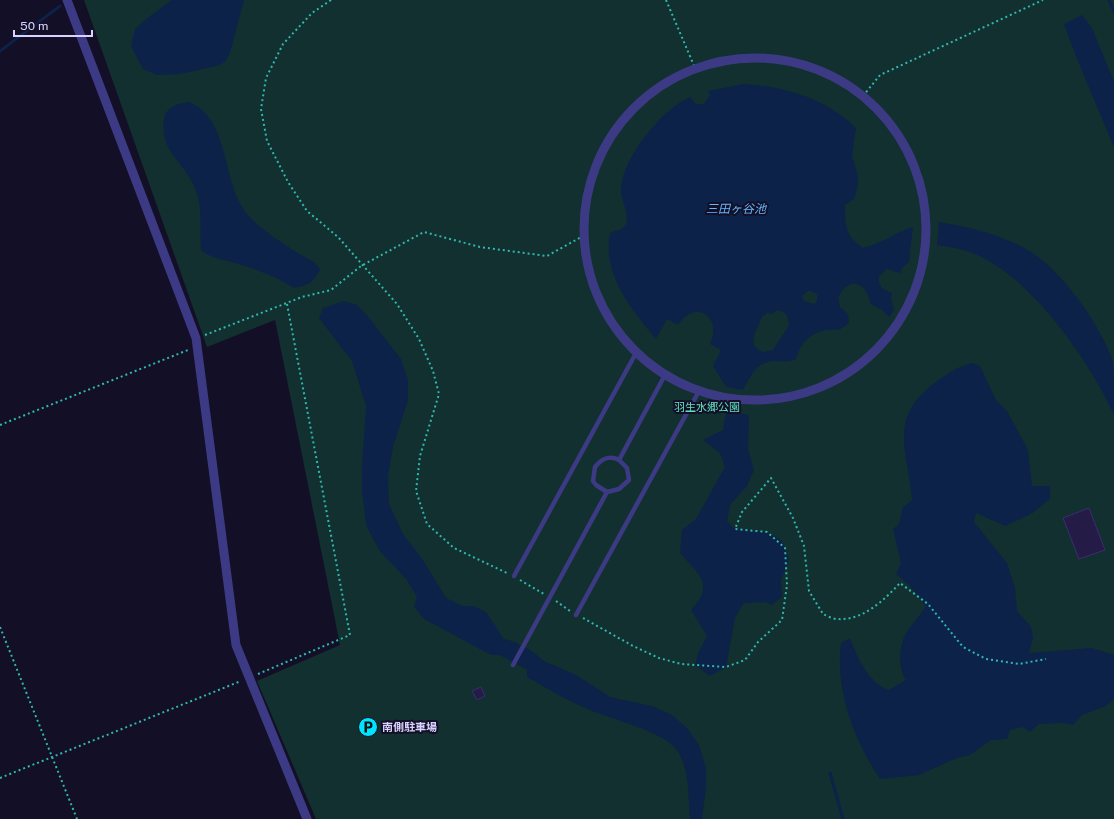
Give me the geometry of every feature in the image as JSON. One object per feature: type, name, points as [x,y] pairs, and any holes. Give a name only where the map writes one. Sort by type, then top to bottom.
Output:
[{"type":"street","points":[[70,1],[197,342],[236,645],[307,819]]},
{"type":"street","points":[[738,58],[782,60],[804,65],[825,73],[863,96],[882,115],[898,136],[911,159],[922,197],[926,237],[923,263],[916,289],[905,313],[890,335],[872,355],[852,372],[828,385],[804,394],[778,400],[758,401],[725,398],[699,392],[665,375],[636,353],[619,334],[604,312],[592,281],[583,236],[584,212],[588,189],[595,166],[610,138],[635,106],[653,91],[673,78],[695,68],[738,58]]},
{"type":"lane","points":[[514,576],[636,353]]},
{"type":"lane","points":[[620,460],[665,375]]},
{"type":"lane","points":[[576,615],[699,392]]},
{"type":"lane","points":[[607,457],[613,457],[620,460],[627,468],[629,480],[619,489],[607,492],[596,486],[593,481],[595,467],[607,457]]},
{"type":"lane","points":[[513,665],[607,492]]},
{"type":"path","points":[[331,0],[312,14],[283,44],[266,78],[261,109],[267,141],[288,182],[307,211],[338,238],[361,266],[397,304],[419,338],[433,371],[439,394],[420,456],[416,491],[427,524],[454,548],[514,576],[576,615],[633,646],[659,658],[681,664],[726,667],[745,660],[758,642],[782,620],[787,585],[785,548],[767,532],[735,529],[742,512],[771,478],[793,518],[804,546],[809,591],[823,614],[837,619],[856,616],[885,599],[900,583],[928,604],[962,647],[986,659],[1019,664],[1046,659]]},
{"type":"path","points":[[666,0],[695,68]]},
{"type":"path","points":[[863,96],[880,75],[1043,0]]},
{"type":"path","points":[[0,425],[302,297],[331,290],[361,266],[424,232],[480,247],[547,256],[583,236]]},
{"type":"path","points":[[0,778],[350,635],[287,304]]},
{"type":"path","points":[[0,627],[77,819]]},
{"type":"green space","name":"羽生水郷公園","points":[[84,0],[1114,0],[1114,819],[316,819],[257,681],[340,645],[275,320],[207,347]]},
{"type":"water","points":[[172,0],[244,0],[230,53],[225,62],[217,66],[180,74],[157,75],[143,69],[131,46],[135,29]]},
{"type":"water","points":[[1082,15],[1092,28],[1114,82],[1114,147],[1064,24]]},
{"type":"water","name":"三田ヶ谷池","points":[[744,84],[775,88],[804,96],[831,109],[856,128],[852,156],[858,176],[858,185],[854,199],[845,205],[845,219],[849,234],[863,248],[876,244],[913,227],[909,262],[902,268],[900,273],[887,269],[879,276],[879,282],[882,288],[892,293],[891,299],[894,310],[889,317],[882,310],[871,304],[869,296],[861,286],[852,284],[847,286],[838,298],[840,307],[848,314],[849,323],[839,330],[823,331],[811,336],[802,345],[796,359],[768,362],[758,367],[743,390],[726,387],[713,366],[721,350],[710,344],[713,334],[713,326],[710,319],[705,314],[699,312],[692,313],[685,317],[678,325],[667,319],[656,339],[628,303],[614,277],[610,263],[610,233],[622,229],[627,220],[621,188],[623,176],[636,149],[656,123],[679,103],[690,97],[696,104],[704,104],[710,95],[708,91]],"holes":[[[809,290],[817,294],[817,301],[814,304],[804,301],[802,296]],[[777,310],[787,315],[789,325],[773,350],[762,352],[754,346],[754,335],[761,318],[767,313],[772,314]]]},
{"type":"water","points":[[189,102],[201,109],[211,120],[222,148],[235,192],[245,212],[258,225],[282,243],[318,266],[320,269],[310,283],[294,288],[267,274],[214,257],[201,250],[199,200],[188,175],[168,147],[164,130],[164,119],[167,111],[173,106]]},
{"type":"water","points":[[939,222],[975,229],[998,236],[1021,246],[1043,261],[1068,286],[1080,301],[1108,348],[1113,362],[1114,414],[1087,366],[1046,310],[1029,292],[994,264],[970,252],[937,245]]},
{"type":"water","points":[[344,301],[357,305],[370,319],[401,359],[408,380],[408,400],[393,447],[388,476],[389,504],[403,534],[423,560],[446,598],[463,606],[473,606],[486,612],[504,639],[515,642],[529,649],[544,661],[578,676],[610,697],[652,706],[672,715],[687,728],[699,745],[706,768],[706,788],[702,819],[690,819],[686,773],[680,755],[667,741],[657,735],[593,711],[562,697],[527,677],[527,670],[500,655],[491,655],[424,619],[414,607],[417,597],[407,580],[379,550],[366,525],[362,491],[362,466],[366,406],[352,361],[319,318],[323,308]]},
{"type":"water","points":[[972,363],[980,366],[996,400],[1007,411],[1028,450],[1032,486],[1050,486],[1050,499],[1031,514],[1005,526],[976,513],[974,522],[1007,563],[1015,588],[1017,611],[1031,627],[1033,638],[1029,653],[1092,648],[1114,655],[1114,699],[1106,706],[1082,715],[1073,725],[1064,723],[1039,724],[1030,732],[1023,727],[1010,730],[1007,739],[991,740],[970,755],[957,758],[919,775],[880,779],[862,748],[848,714],[841,679],[841,643],[850,638],[865,669],[875,682],[882,687],[889,690],[906,680],[903,675],[900,659],[902,642],[908,630],[926,606],[909,585],[896,574],[901,563],[893,529],[899,524],[903,507],[912,500],[905,452],[905,424],[910,411],[918,398],[932,385],[951,372]]},
{"type":"water","points":[[726,411],[749,415],[748,449],[754,470],[747,486],[730,505],[727,521],[735,529],[767,532],[782,541],[789,559],[781,580],[782,597],[771,605],[765,602],[744,603],[735,618],[726,667],[710,676],[695,665],[699,651],[707,636],[691,610],[702,594],[702,580],[693,567],[680,553],[682,530],[696,519],[725,467],[720,453],[703,440],[723,430]]},
{"type":"building","points":[[1089,508],[1105,550],[1079,559],[1063,518]]},
{"type":"building","points":[[481,687],[485,696],[477,700],[472,691]]},
{"type":"waterway","points":[[1109,0],[1114,11]]},
{"type":"waterway","points":[[0,51],[60,6]]},
{"type":"waterway","points":[[830,773],[843,819]]},
{"type":"place","name":"南側駐車場","points":[[368,727]]}]
